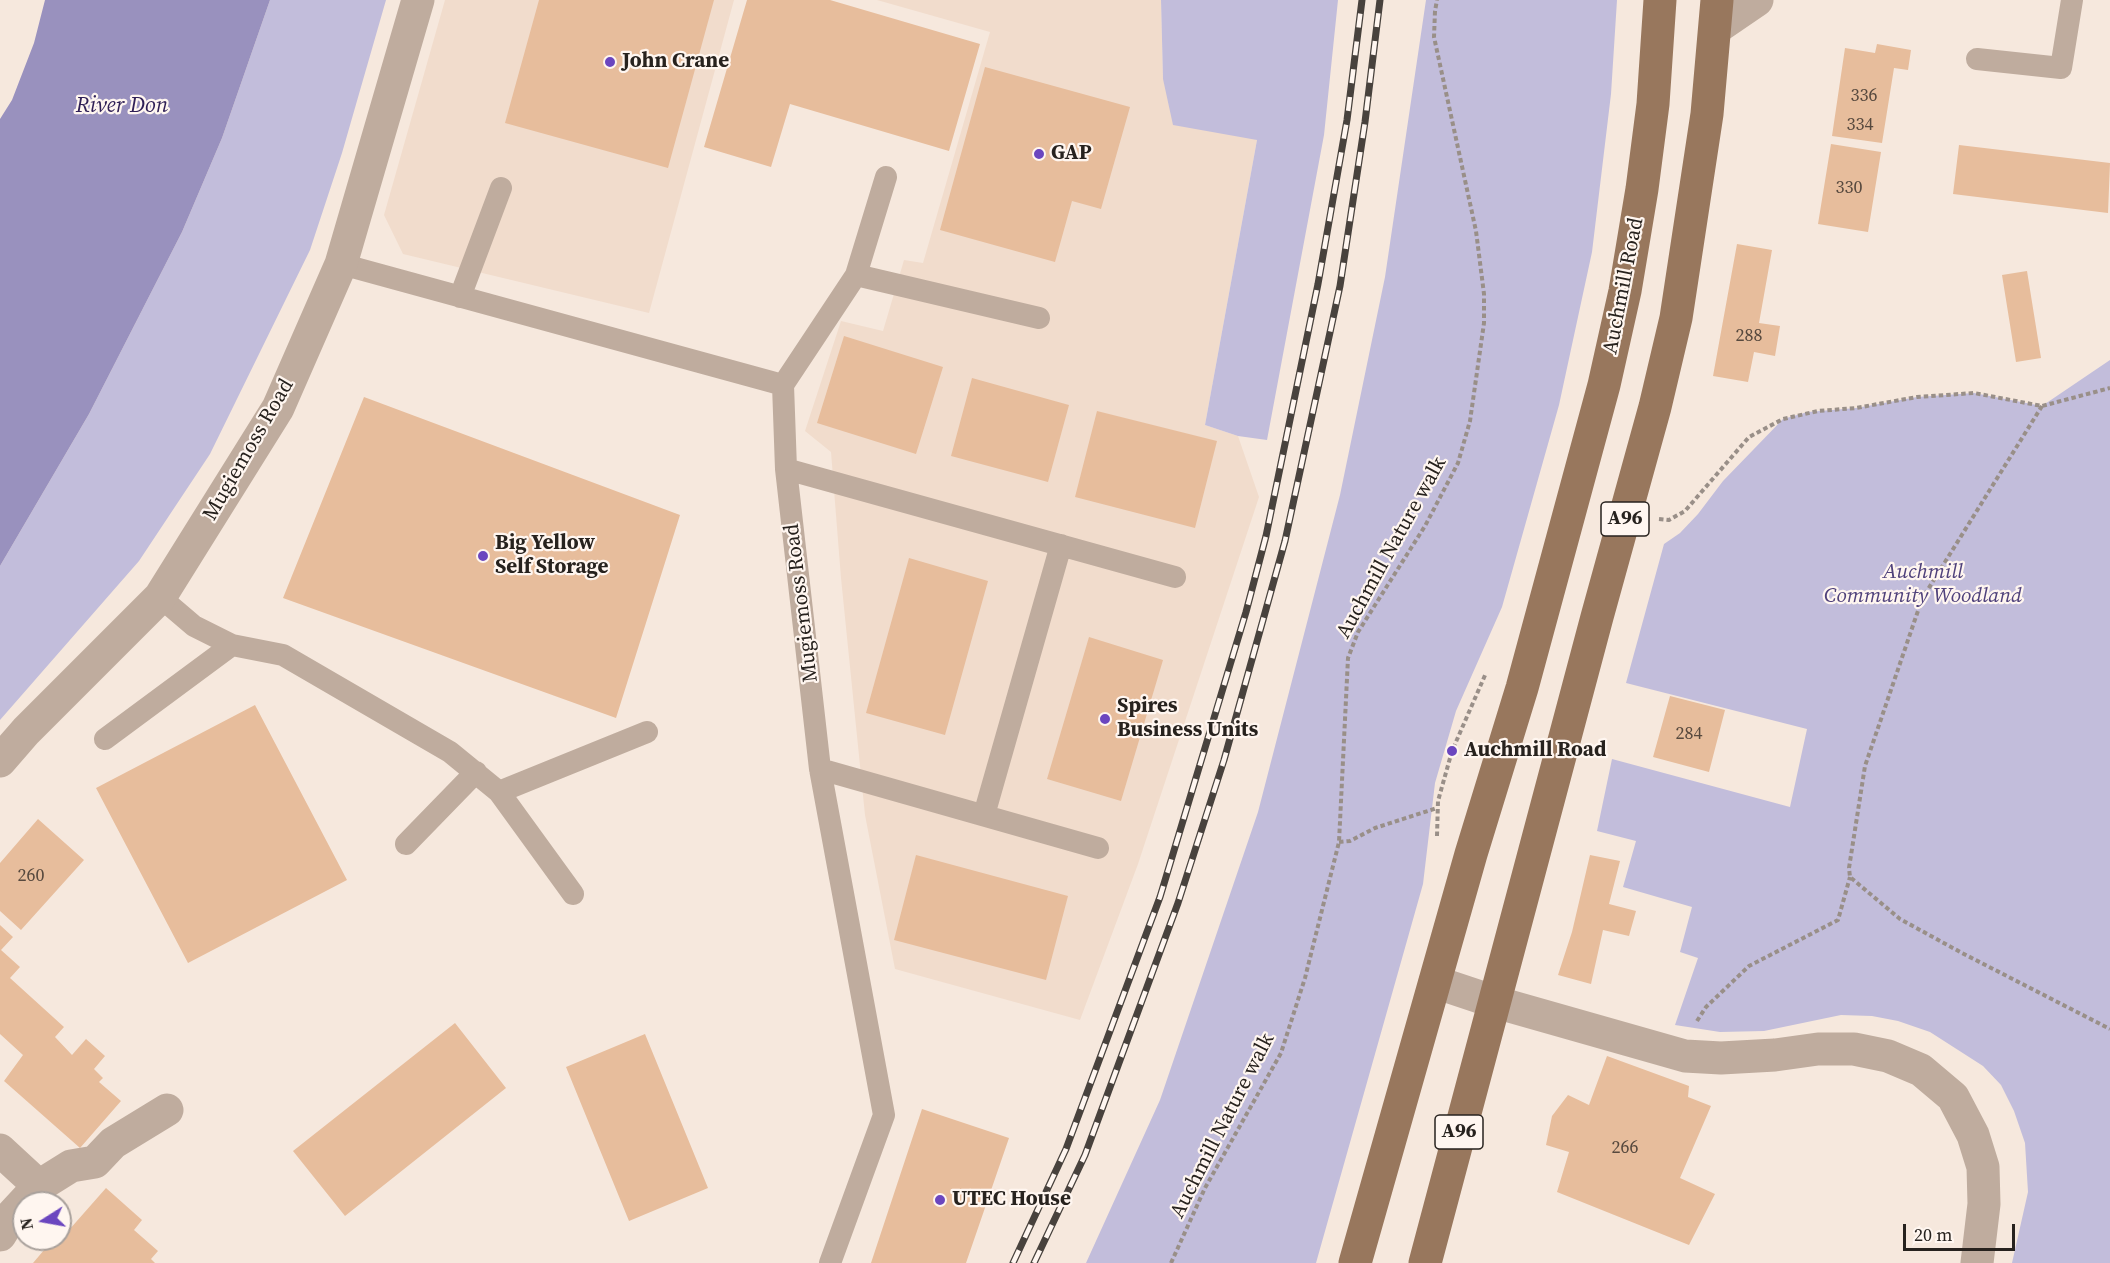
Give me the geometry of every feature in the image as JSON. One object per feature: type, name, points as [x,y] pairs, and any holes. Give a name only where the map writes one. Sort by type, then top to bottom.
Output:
[{"type":"main road","name":"Auchmill Road","points":[[1355,1263],[1471,854],[1522,688],[1604,385],[1625,291],[1642,189],[1653,104],[1660,0]]},
{"type":"main road","name":"A96","points":[[1425,1263],[1655,407],[1676,318],[1707,114],[1717,14]]},
{"type":"street","name":"Mugiemoss Road","points":[[0,761],[26,731],[160,597],[278,408],[341,264],[418,0]]},
{"type":"street","points":[[1717,14],[1757,0]]},
{"type":"street","points":[[1435,982],[1494,1002],[1685,1056],[1721,1059],[1818,1049],[1854,1049],[1888,1056],[1921,1070],[1953,1097],[1973,1135],[1983,1167],[1984,1204],[1977,1263]]},
{"type":"street","points":[[4,1218],[39,1186],[71,1166],[95,1162],[113,1143],[167,1110]]},
{"type":"street","points":[[0,1150],[39,1186]]},
{"type":"lane","points":[[1977,59],[2061,68],[2072,0]]},
{"type":"lane","points":[[341,264],[783,385],[856,275],[886,177]]},
{"type":"lane","points":[[460,297],[501,188]]},
{"type":"lane","points":[[856,275],[1039,318]]},
{"type":"lane","name":"Mugiemoss Road","points":[[783,385],[786,469],[820,769],[884,1115],[830,1263]]},
{"type":"lane","points":[[786,469],[1175,577]]},
{"type":"lane","points":[[984,815],[1060,545]]},
{"type":"lane","points":[[160,597],[194,626],[232,645],[283,655],[450,752],[499,792],[573,894]]},
{"type":"lane","points":[[105,739],[232,645]]},
{"type":"lane","points":[[499,792],[647,732]]},
{"type":"lane","points":[[820,769],[1098,848]]},
{"type":"lane","points":[[406,844],[476,772]]},
{"type":"path","name":"Auchmill Nature walk","points":[[1171,1263],[1205,1188],[1281,1053],[1305,978],[1338,842],[1348,658],[1358,632],[1425,526],[1458,464],[1470,421],[1484,323],[1484,294],[1476,231],[1434,37],[1434,11],[1437,0]]},
{"type":"path","points":[[1626,513],[1656,519],[1669,520],[1676,517],[1685,511],[1749,437],[1783,418],[1917,397],[1974,393],[2042,406],[2110,388]]},
{"type":"path","points":[[1677,1054],[1706,1007],[1749,966],[1838,920],[1850,877],[1849,868],[1865,766],[1922,599],[2042,406]]},
{"type":"path","points":[[1338,842],[1350,841],[1375,828],[1437,808]]},
{"type":"path","points":[[1850,877],[1900,919],[2110,1029]]},
{"type":"shaded area","name":"John Crane","points":[[445,0],[734,0],[649,313],[403,254],[384,215]]},
{"type":"shaded area","points":[[877,0],[1161,0],[1163,79],[1257,140],[1205,425],[1238,436],[1259,497],[1138,864],[1080,1020],[895,969],[865,815],[831,452],[805,431],[841,321],[883,331],[904,260],[923,263],[990,32]]},
{"type":"green space","points":[[270,0],[386,0],[342,153],[310,250],[210,454],[139,561],[0,720],[0,566],[89,414],[182,232],[222,138]]},
{"type":"green space","points":[[1161,0],[1338,0],[1324,135],[1267,440],[1238,436],[1205,425],[1257,140],[1173,125],[1163,79]]},
{"type":"green space","points":[[1426,0],[1617,0],[1611,94],[1592,252],[1559,405],[1502,607],[1456,711],[1435,783],[1423,884],[1316,1263],[1086,1263],[1160,1100],[1258,812],[1340,495],[1385,277]]},
{"type":"green space","name":"Auchmill Community Woodland","points":[[2110,360],[2110,1263],[2012,1263],[2028,1192],[2025,1143],[2014,1111],[2001,1085],[1983,1066],[1930,1032],[1898,1021],[1872,1016],[1841,1015],[1764,1031],[1720,1032],[1675,1025],[1698,958],[1680,952],[1692,907],[1623,887],[1636,841],[1597,831],[1612,759],[1790,807],[1807,729],[1626,683],[1664,544],[1680,533],[1723,481],[1783,419],[1808,412],[1856,408],[1917,397],[1974,393],[2042,406]]},
{"type":"water","name":"River Don","points":[[45,0],[270,0],[222,138],[182,232],[89,414],[0,566],[0,119],[12,100],[34,43]]},
{"type":"building","name":"John Crane","points":[[539,0],[714,0],[668,168],[505,123]]},
{"type":"building","points":[[747,0],[830,0],[980,44],[949,151],[790,104],[771,167],[704,147]]},
{"type":"building","points":[[1877,44],[1911,50],[1908,70],[1894,68],[1882,143],[1832,136],[1845,48],[1875,53]]},
{"type":"building","name":"GAP","points":[[985,67],[1130,107],[1101,209],[1072,201],[1055,262],[940,230]]},
{"type":"building","points":[[1831,144],[1881,152],[1868,232],[1818,224]]},
{"type":"building","points":[[1959,145],[2110,163],[2108,213],[1953,194]]},
{"type":"building","points":[[1737,244],[1772,250],[1759,323],[1780,326],[1775,356],[1754,352],[1748,382],[1713,376]]},
{"type":"building","points":[[2027,271],[2041,358],[2016,362],[2002,275]]},
{"type":"building","points":[[844,336],[943,367],[916,454],[817,423]]},
{"type":"building","points":[[972,378],[1069,405],[1048,482],[951,456]]},
{"type":"building","name":"Big Yellow Self Storage","points":[[364,397],[680,515],[616,718],[283,598]]},
{"type":"building","points":[[1097,411],[1217,441],[1195,528],[1075,497]]},
{"type":"building","points":[[909,558],[988,581],[945,735],[866,713]]},
{"type":"building","name":"Spires Business Units","points":[[1089,637],[1163,660],[1121,801],[1047,779]]},
{"type":"building","points":[[1670,696],[1725,710],[1709,772],[1653,757]]},
{"type":"building","points":[[255,705],[347,880],[188,963],[96,788]]},
{"type":"building","points":[[38,819],[84,860],[21,930],[0,911],[0,863]]},
{"type":"building","points":[[916,855],[1068,896],[1046,980],[894,940]]},
{"type":"building","points":[[1590,855],[1620,861],[1609,904],[1636,911],[1629,936],[1603,930],[1591,984],[1558,975],[1572,932]]},
{"type":"building","points":[[0,925],[13,937],[1,950],[20,967],[10,978],[64,1027],[55,1037],[72,1055],[86,1039],[105,1056],[94,1069],[103,1078],[99,1082],[121,1101],[80,1148],[4,1081],[23,1055],[0,1034]]},
{"type":"building","points":[[455,1023],[506,1088],[345,1216],[293,1151]]},
{"type":"building","points":[[645,1034],[708,1188],[629,1221],[566,1067]]},
{"type":"building","points":[[1607,1056],[1689,1086],[1688,1097],[1711,1106],[1680,1178],[1715,1194],[1689,1245],[1557,1192],[1569,1152],[1546,1145],[1552,1116],[1568,1095],[1589,1105]]},
{"type":"building","name":"UTEC House","points":[[922,1109],[1009,1138],[966,1263],[871,1263]]},
{"type":"building","points":[[106,1188],[142,1220],[134,1230],[158,1251],[151,1259],[155,1263],[33,1263],[43,1251],[72,1251],[72,1227]]},
{"type":"railway","points":[[1013,1263],[1066,1149],[1160,897],[1246,612],[1266,536],[1318,284],[1347,120],[1362,0]]},
{"type":"railway","points":[[1034,1263],[1085,1155],[1178,903],[1224,760],[1285,541],[1340,286],[1365,122],[1380,0]]},
{"type":"place","name":"John Crane","points":[[610,62]]},
{"type":"place","name":"GAP","points":[[1039,154]]},
{"type":"place","name":"Big Yellow Self Storage","points":[[483,556]]},
{"type":"place","name":"Spires Business Units","points":[[1105,719]]},
{"type":"place","name":"Auchmill Road","points":[[1452,751]]},
{"type":"place","name":"UTEC House","points":[[940,1200]]}]
